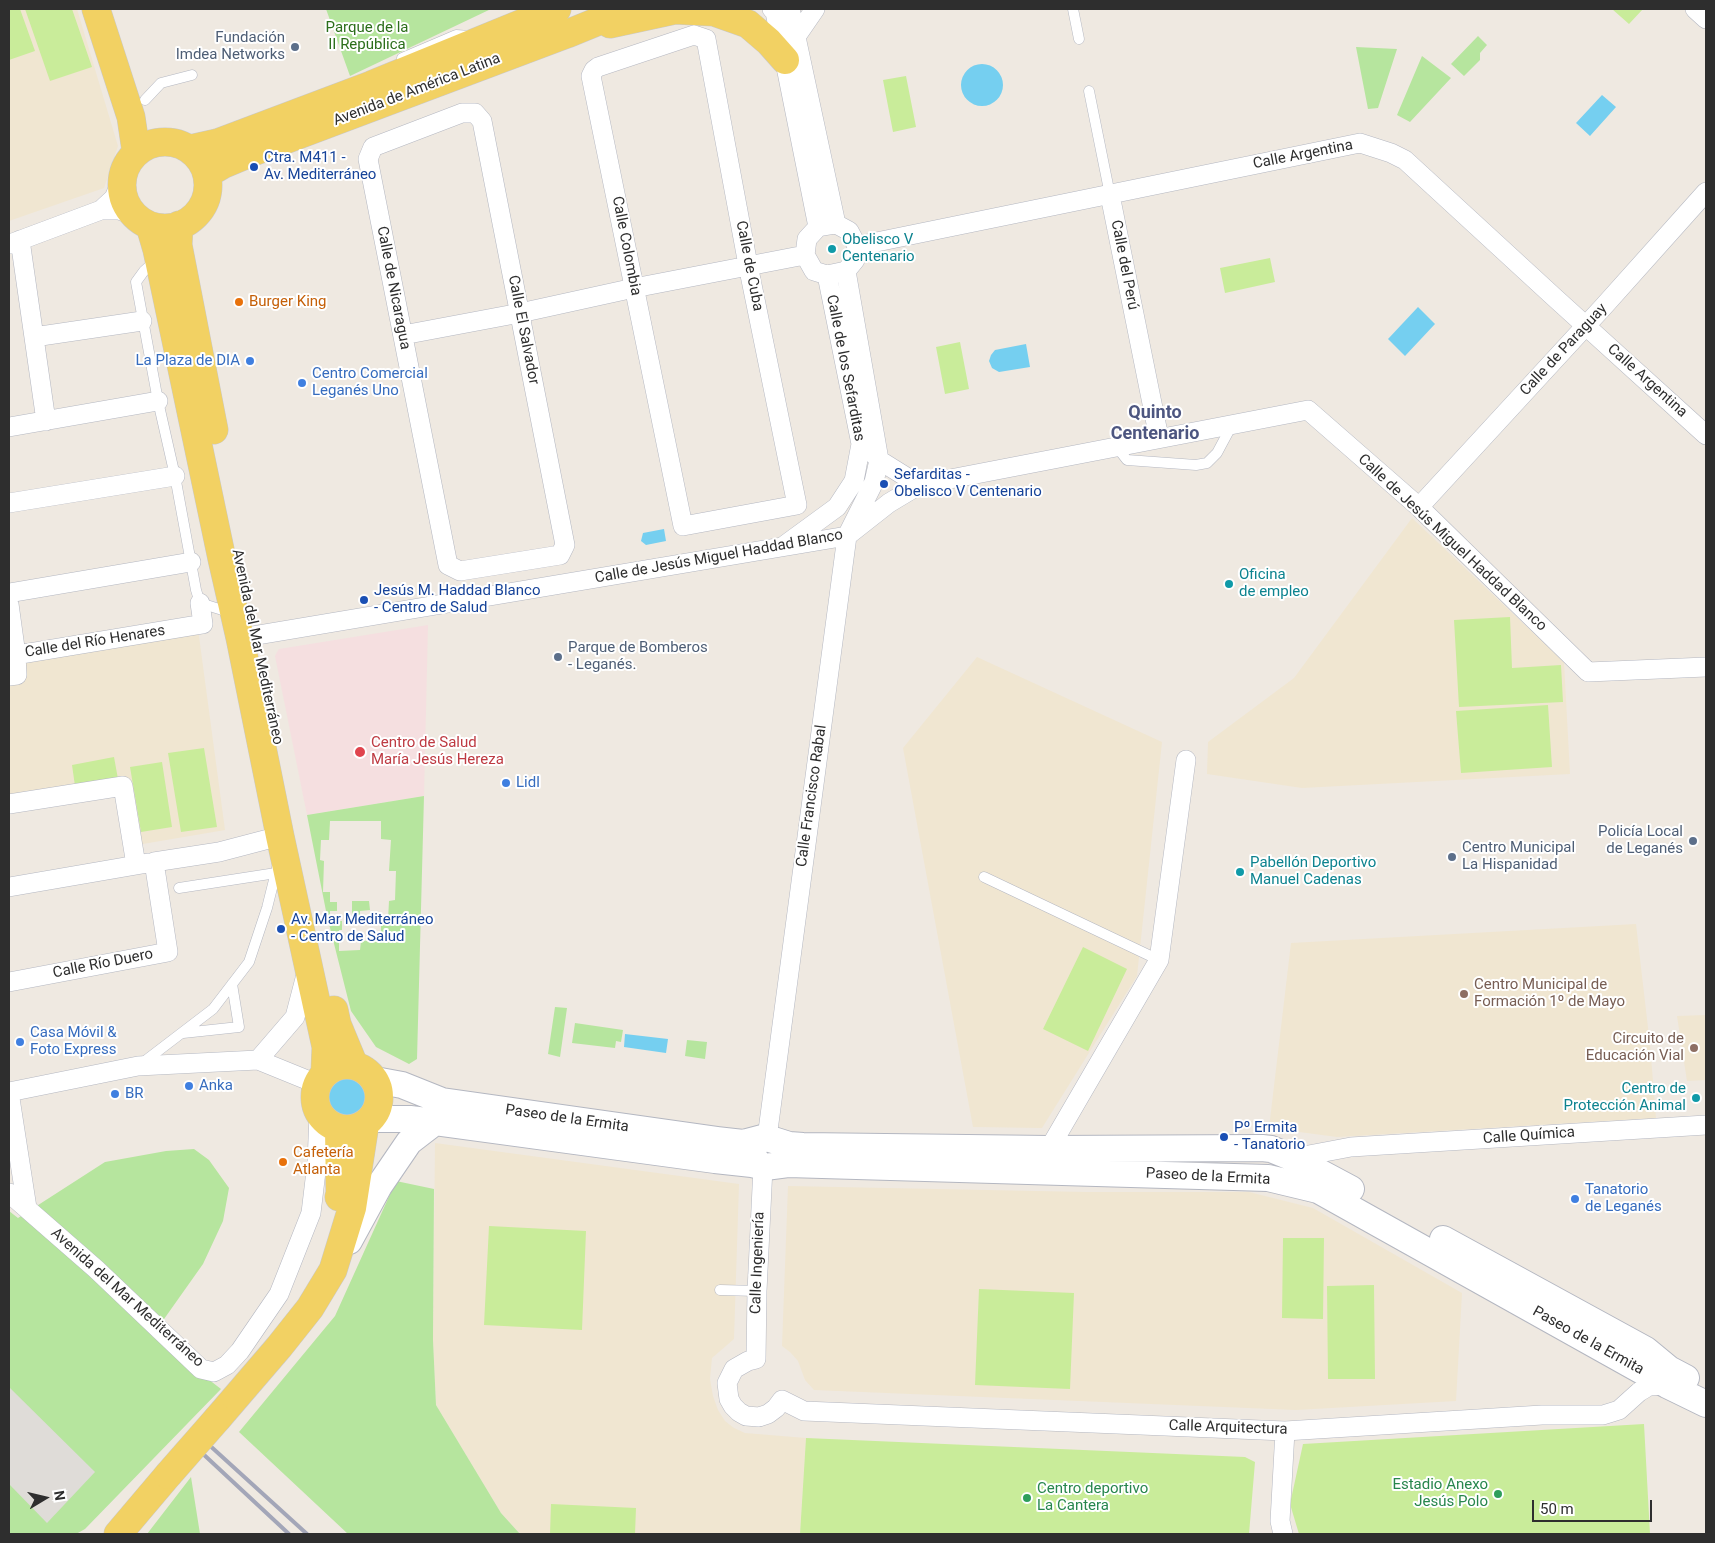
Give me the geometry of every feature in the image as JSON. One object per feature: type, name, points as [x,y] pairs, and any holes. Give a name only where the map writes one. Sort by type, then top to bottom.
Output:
[{"type":"main road","points":[[96,9],[131,116],[136,151]]},
{"type":"main road","points":[[116,9],[151,121],[179,145],[200,159],[207,174],[207,195],[195,216],[179,226],[160,228],[142,221],[126,206],[121,182],[123,170],[136,151],[146,145],[156,142],[179,145]]},
{"type":"main road","name":"Avenida de América Latina","points":[[179,145],[217,144],[385,71],[486,38],[557,9]]},
{"type":"main road","name":"Avenida de América Latina","points":[[207,174],[224,164],[248,154],[567,34],[628,9]]},
{"type":"main road","points":[[567,34],[675,10],[714,12],[748,24],[769,42],[790,49]]},
{"type":"main road","name":"Avenida del Mar Mediterráneo","points":[[142,221],[158,258],[243,629],[337,1024],[364,1073]]},
{"type":"main road","name":"Avenida del Mar Mediterráneo","points":[[179,226],[179,253],[279,852],[326,1047],[321,1078]]},
{"type":"main road","points":[[344,1065],[364,1073],[379,1090],[377,1110],[349,1122],[315,1100],[321,1078],[334,1067],[344,1065]]},
{"type":"main road","name":"Paseo de la Ermita","points":[[364,1073],[402,1085],[442,1101],[743,1144],[807,1165],[1268,1178],[1318,1190],[1488,1267],[1667,1385],[1706,1404]]},
{"type":"main road","name":"Paseo de la Ermita","points":[[349,1122],[410,1119],[767,1152],[789,1145],[1049,1149],[1271,1149],[1293,1158],[1344,1185],[1488,1267],[1646,1350],[1669,1369],[1706,1388]]},
{"type":"main road","points":[[333,1270],[352,1208],[349,1122]]},
{"type":"main road","points":[[291,1331],[324,1247],[340,1193],[349,1122]]},
{"type":"main road","points":[[119,1531],[279,1347],[310,1308],[379,1186],[409,1142],[435,1122]]},
{"type":"street","points":[[772,9],[775,12],[790,49],[827,226]]},
{"type":"street","points":[[790,9],[790,49],[827,226]]},
{"type":"street","points":[[790,49],[815,9]]},
{"type":"street","points":[[1695,9],[1706,19]]},
{"type":"street","name":"Calle de Cuba","points":[[683,526],[797,505],[748,265],[706,39],[694,35]]},
{"type":"street","name":"Calle Colombia","points":[[683,526],[592,76],[598,66],[694,35]]},
{"type":"street","name":"Calle El Salvador","points":[[373,147],[462,113],[475,113],[482,121],[565,545],[560,555],[460,571]]},
{"type":"street","name":"Calle Argentina","points":[[857,246],[1342,146],[1360,144],[1376,147],[1406,160],[1706,435]]},
{"type":"street","name":"Calle de Nicaragua","points":[[373,147],[368,159],[448,565],[460,571]]},
{"type":"street","points":[[102,210],[114,198],[121,182]]},
{"type":"street","name":"Calle de Paraguay","points":[[1419,507],[1586,326],[1706,192]]},
{"type":"street","name":"Calle del Perú","points":[[1110,195],[1159,438]]},
{"type":"street","points":[[46,421],[34,337],[14,243],[102,210],[119,210],[142,221]]},
{"type":"street","points":[[827,226],[849,231],[857,246],[855,260],[846,271],[827,274],[814,271],[805,255],[807,239],[827,226]]},
{"type":"street","points":[[403,336],[805,255]]},
{"type":"street","name":"Calle de los Sefarditas","points":[[846,271],[879,460]]},
{"type":"street","name":"Calle de los Sefarditas","points":[[782,547],[837,508],[854,481],[861,444],[827,274]]},
{"type":"street","points":[[34,337],[142,321]]},
{"type":"street","points":[[9,427],[158,401]]},
{"type":"street","name":"Calle de Jesús Miguel Haddad Blanco","points":[[243,629],[847,536],[889,503],[919,485],[1308,410],[1419,507],[1588,672],[1706,667]]},
{"type":"street","points":[[860,438],[879,460],[919,485]]},
{"type":"street","name":"Calle Francisco Rabal","points":[[767,1152],[847,536],[874,482],[879,460]]},
{"type":"street","points":[[9,502],[175,476]]},
{"type":"street","points":[[837,508],[847,536]]},
{"type":"street","points":[[9,592],[191,562]]},
{"type":"street","name":"Calle del Río Henares","points":[[9,604],[16,655],[203,624],[200,603]]},
{"type":"street","points":[[9,676],[17,675],[16,655]]},
{"type":"street","points":[[1049,1149],[1159,960],[1186,760]]},
{"type":"street","name":"Calle Río Duero","points":[[9,804],[123,786],[168,952],[9,982]]},
{"type":"street","points":[[9,886],[219,852],[279,852]]},
{"type":"street","name":"Avenida del Mar Mediterráneo","points":[[258,1060],[295,1017],[308,967]]},
{"type":"street","points":[[27,1208],[9,1092],[138,1066],[258,1060],[321,1078]]},
{"type":"street","name":"Avenida del Mar Mediterráneo","points":[[9,1192],[96,1269],[201,1369],[214,1372],[227,1365],[240,1350],[280,1294],[311,1213],[317,1164],[349,1122]]},
{"type":"street","name":"Calle Química","points":[[1293,1158],[1351,1147],[1706,1124]]},
{"type":"street","points":[[1344,1185],[1336,1170],[1338,1159],[1351,1147]]},
{"type":"street","name":"Calle Ingeniería","points":[[767,1152],[757,1291],[756,1360],[740,1364],[730,1376],[727,1383],[727,1391],[733,1406],[746,1416],[759,1417],[773,1412],[782,1400]]},
{"type":"street","name":"Calle Arquitectura","points":[[782,1400],[804,1411],[1285,1431],[1542,1414],[1604,1415],[1619,1410],[1638,1392],[1649,1386],[1667,1385]]},
{"type":"street","points":[[1282,1534],[1280,1521],[1285,1431]]},
{"type":"lane","points":[[1073,9],[1079,39]]},
{"type":"lane","points":[[145,100],[161,83],[192,74]]},
{"type":"lane","name":"Calle del Perú","points":[[1089,91],[1110,195]]},
{"type":"lane","points":[[158,258],[144,271],[136,282],[142,321],[200,603]]},
{"type":"lane","points":[[1116,446],[1127,460],[1207,463],[1217,453],[1232,425]]},
{"type":"lane","name":"Avenida del Mar Mediterráneo","points":[[200,603],[243,629]]},
{"type":"lane","points":[[179,888],[279,852]]},
{"type":"lane","points":[[138,1066],[213,1009],[249,962],[267,908],[279,852]]},
{"type":"lane","points":[[984,877],[1159,960]]},
{"type":"lane","points":[[182,1033],[239,1027],[232,984]]},
{"type":"lane","points":[[720,1290],[757,1291]]},
{"type":"shaded area","points":[[9,9],[77,9],[118,146],[104,188],[9,221]]},
{"type":"shaded area","points":[[1412,518],[1564,662],[1570,774],[1302,788],[1207,774],[1208,742],[1294,678]]},
{"type":"shaded area","name":"Centro de Salud María Jesús Hereza","points":[[428,625],[424,796],[307,815],[275,656],[277,652],[279,649]]},
{"type":"shaded area","points":[[198,629],[225,830],[137,845],[127,783],[9,802],[9,680],[19,659]]},
{"type":"shaded area","points":[[977,657],[1162,742],[1137,976],[1042,1128],[973,1127],[903,748]]},
{"type":"shaded area","name":"Centro Municipal de Formación 1º de Mayo","points":[[1636,924],[1650,1045],[1656,1118],[1337,1137],[1269,1128],[1291,943]]},
{"type":"shaded area","name":"Circuito de Educación Vial","points":[[1706,1015],[1706,1080],[1687,1081],[1677,1016]]},
{"type":"shaded area","points":[[435,1143],[739,1184],[734,1339],[712,1358],[710,1379],[718,1410],[725,1421],[734,1428],[745,1433],[806,1438],[800,1534],[520,1534],[501,1513],[436,1405],[433,1340]]},
{"type":"shaded area","points":[[788,1186],[1086,1192],[1249,1192],[1313,1208],[1462,1293],[1456,1401],[1296,1410],[814,1390],[805,1380],[798,1361],[782,1346]]},
{"type":"shaded area","points":[[9,1387],[95,1472],[47,1523],[9,1484]]},
{"type":"green space","points":[[9,9],[20,9],[35,51],[9,60]]},
{"type":"green space","points":[[25,9],[72,9],[92,67],[50,81]]},
{"type":"green space","name":"Parque de la II República","points":[[326,9],[491,9],[350,76]]},
{"type":"green space","points":[[1612,9],[1643,9],[1629,24]]},
{"type":"green space","points":[[1478,36],[1487,45],[1480,53],[1480,60],[1464,76],[1451,64]]},
{"type":"green space","points":[[1356,47],[1397,49],[1378,108],[1368,109]]},
{"type":"green space","points":[[1422,56],[1451,78],[1410,122],[1397,115]]},
{"type":"green space","points":[[906,76],[916,127],[893,132],[883,80]]},
{"type":"green space","points":[[1270,258],[1275,282],[1225,293],[1220,268]]},
{"type":"green space","points":[[960,342],[969,389],[945,394],[936,347]]},
{"type":"green space","points":[[1510,617],[1512,668],[1561,665],[1563,702],[1459,707],[1454,620]]},
{"type":"green space","points":[[1548,705],[1552,767],[1461,773],[1456,711]]},
{"type":"green space","points":[[204,748],[217,827],[181,832],[168,753]]},
{"type":"green space","points":[[114,757],[118,779],[75,786],[72,765]]},
{"type":"green space","points":[[162,762],[172,827],[141,832],[130,767]]},
{"type":"green space","points":[[424,796],[417,1059],[409,1064],[376,1047],[351,1011],[327,916],[307,815]],"holes":[[[330,821],[381,821],[381,839],[391,840],[389,871],[396,871],[395,900],[389,901],[388,920],[381,920],[381,940],[361,941],[360,950],[339,951],[339,930],[342,930],[342,921],[330,921],[330,911],[337,911],[337,902],[330,902],[330,892],[323,892],[324,861],[320,860],[321,840],[329,840]]]},
{"type":"green space","points":[[352,901],[369,901],[370,910],[360,911],[360,920],[352,920]]},
{"type":"green space","points":[[1083,947],[1127,969],[1088,1051],[1043,1029]]},
{"type":"green space","points":[[555,1007],[567,1008],[560,1057],[548,1054]]},
{"type":"green space","points":[[575,1023],[623,1030],[621,1042],[616,1041],[615,1048],[572,1043]]},
{"type":"green space","points":[[687,1040],[707,1042],[705,1059],[685,1056]]},
{"type":"green space","points":[[194,1149],[209,1160],[229,1188],[223,1221],[203,1264],[152,1336],[221,1389],[85,1529],[76,1534],[9,1534],[9,1211],[18,1218],[105,1162],[166,1151]]},
{"type":"green space","points":[[396,1181],[434,1189],[433,1340],[436,1405],[501,1513],[520,1534],[348,1534],[239,1432],[335,1316]]},
{"type":"green space","points":[[489,1226],[586,1231],[582,1330],[484,1325]]},
{"type":"green space","points":[[1283,1238],[1324,1238],[1323,1319],[1282,1318]]},
{"type":"green space","points":[[1374,1285],[1375,1379],[1328,1379],[1327,1286]]},
{"type":"green space","points":[[979,1289],[1074,1293],[1070,1389],[975,1385]]},
{"type":"green space","name":"Estadio Anexo Jesús Polo","points":[[1644,1424],[1650,1534],[1299,1534],[1290,1504],[1303,1444]]},
{"type":"green space","name":"Centro deportivo La Cantera","points":[[806,1438],[1245,1457],[1255,1462],[1249,1534],[800,1534]]},
{"type":"green space","points":[[191,1477],[200,1534],[147,1534]]},
{"type":"green space","points":[[551,1504],[636,1508],[635,1534],[550,1534]]},
{"type":"water","points":[[978,64],[986,64],[997,70],[1003,85],[997,100],[986,106],[978,106],[967,100],[961,89],[961,81],[967,70]]},
{"type":"water","points":[[1602,95],[1616,107],[1590,136],[1576,123]]},
{"type":"water","points":[[1418,307],[1435,324],[1405,356],[1388,339]]},
{"type":"water","points":[[1026,344],[1030,367],[999,372],[992,368],[989,361],[995,350]]},
{"type":"water","points":[[664,529],[666,541],[646,545],[641,541],[643,533]]},
{"type":"water","points":[[625,1034],[668,1039],[666,1053],[624,1047]]},
{"type":"water","points":[[351,1073],[363,1079],[368,1087],[368,1103],[363,1111],[355,1116],[343,1117],[331,1111],[326,1103],[325,1091],[331,1079],[339,1074]]},
{"type":"railway","points":[[196,1433],[307,1534]]},
{"type":"railway","points":[[187,1439],[289,1534]]},
{"type":"place","name":"Fundación Imdea Networks","points":[[295,47]]},
{"type":"place","name":"Ctra. M411 - Av. Mediterráneo","points":[[254,167]]},
{"type":"place","name":"Obelisco V Centenario","points":[[832,249]]},
{"type":"place","name":"Burger King","points":[[239,302]]},
{"type":"place","name":"La Plaza de DIA","points":[[250,361]]},
{"type":"place","name":"Centro Comercial Leganés Uno","points":[[302,383]]},
{"type":"place","name":"Sefarditas - Obelisco V Centenario","points":[[884,484]]},
{"type":"place","name":"Oficina de empleo","points":[[1229,584]]},
{"type":"place","name":"Jesús M. Haddad Blanco - Centro de Salud","points":[[364,600]]},
{"type":"place","name":"Parque de Bomberos - Leganés.","points":[[558,657]]},
{"type":"place","name":"Centro de Salud María Jesús Hereza","points":[[360,752]]},
{"type":"place","name":"Lidl","points":[[506,783]]},
{"type":"place","name":"Policía Local de Leganés","points":[[1693,841]]},
{"type":"place","name":"Centro Municipal La Hispanidad","points":[[1452,857]]},
{"type":"place","name":"Pabellón Deportivo Manuel Cadenas","points":[[1240,872]]},
{"type":"place","name":"Av. Mar Mediterráneo - Centro de Salud","points":[[281,929]]},
{"type":"place","name":"Centro Municipal de Formación 1º de Mayo","points":[[1464,994]]},
{"type":"place","name":"Casa Móvil & Foto Express","points":[[20,1042]]},
{"type":"place","name":"Circuito de Educación Vial","points":[[1694,1048]]},
{"type":"place","name":"Anka","points":[[189,1086]]},
{"type":"place","name":"BR","points":[[115,1094]]},
{"type":"place","name":"Centro de Protección Animal","points":[[1696,1098]]},
{"type":"place","name":"Pº Ermita - Tanatorio","points":[[1224,1137]]},
{"type":"place","name":"Cafetería Atlanta","points":[[283,1162]]},
{"type":"place","name":"Tanatorio de Leganés","points":[[1575,1199]]},
{"type":"place","name":"Estadio Anexo Jesús Polo","points":[[1498,1494]]},
{"type":"place","name":"Centro deportivo La Cantera","points":[[1027,1498]]},
{"type":"district","name":"Quinto Centenario","points":[[1155,423]]}]
